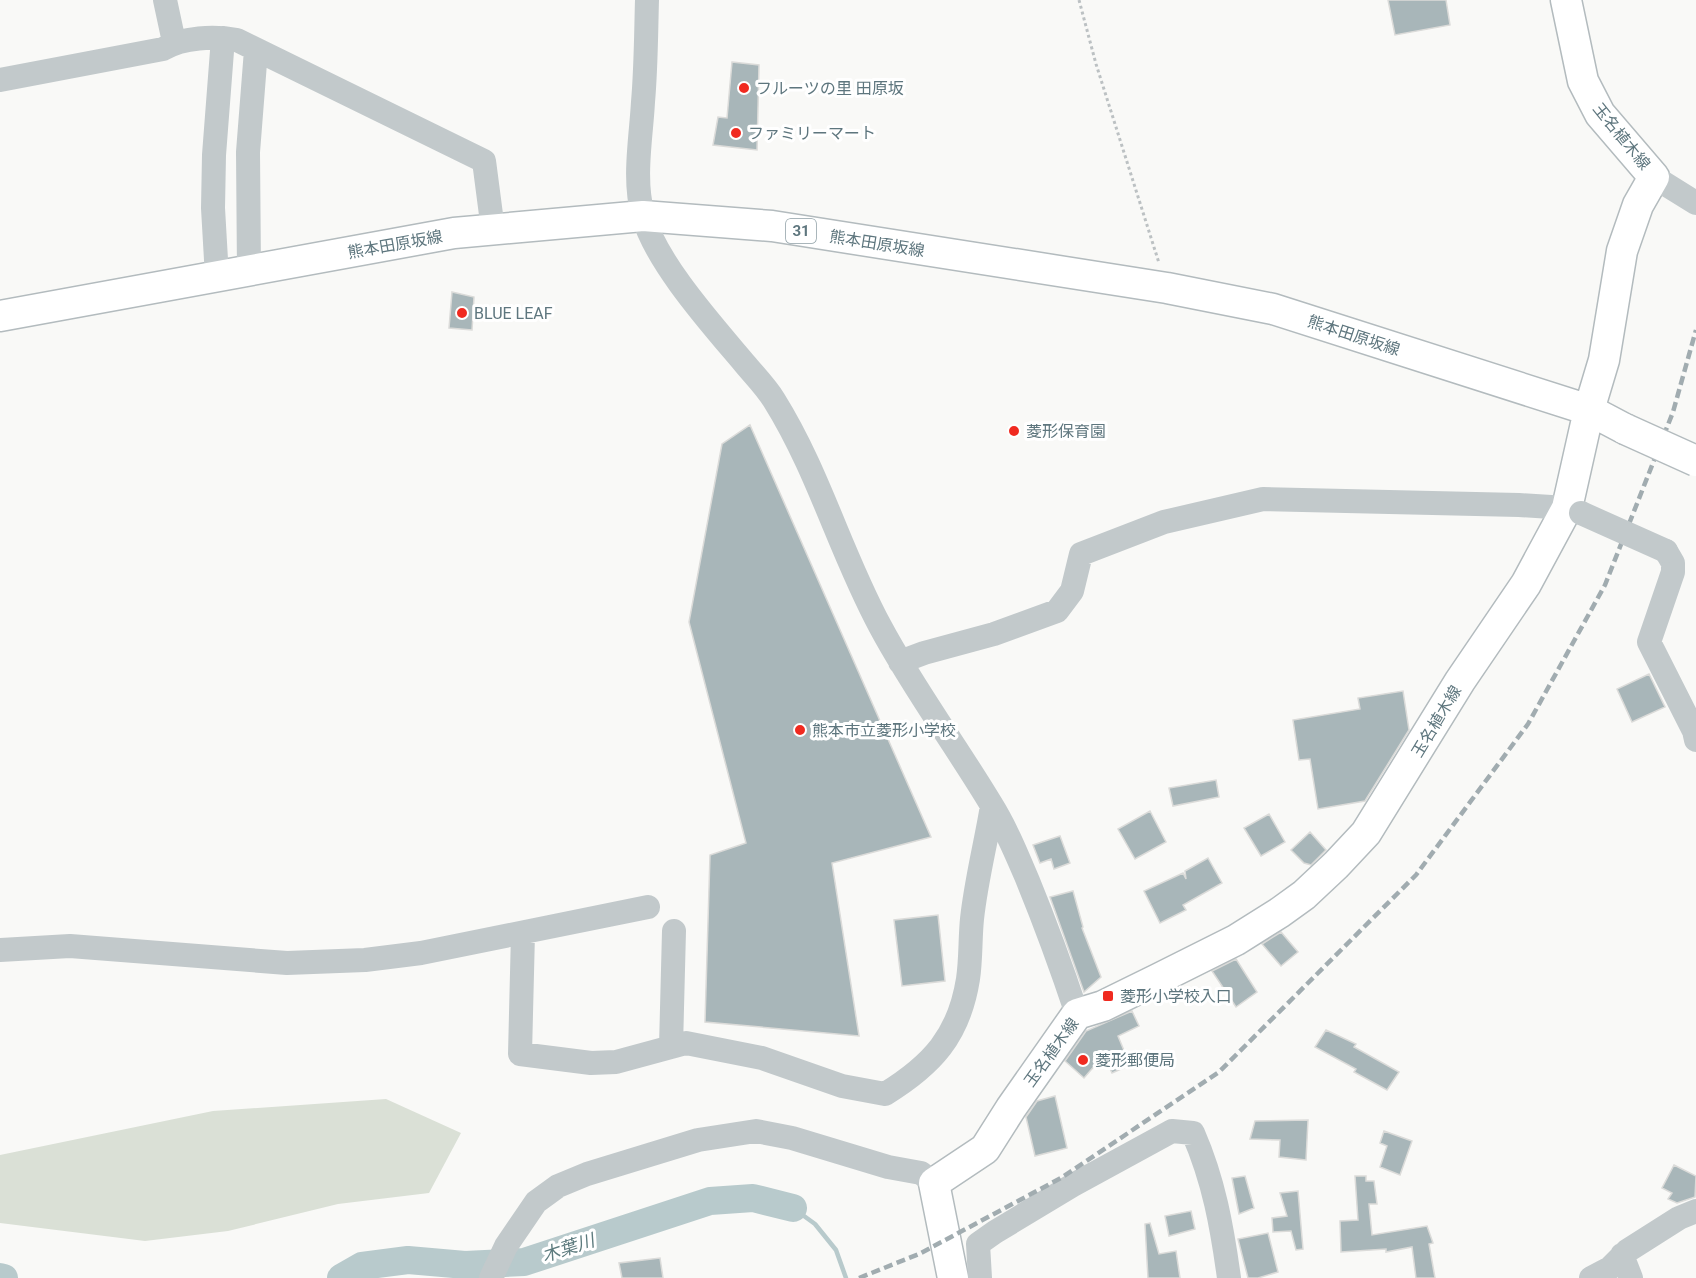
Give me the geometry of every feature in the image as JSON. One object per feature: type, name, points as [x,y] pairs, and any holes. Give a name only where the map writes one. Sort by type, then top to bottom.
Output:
[{"type":"main road","name":"玉名植木線","points":[[934,1183],[985,1149],[1077,1014],[1102,1006],[1236,940],[1304,895],[1336,866],[1366,833],[1460,681],[1574,510],[1589,410],[1604,360],[1622,251],[1638,204],[1654,177],[1600,114],[1583,81],[1566,0]]},
{"type":"main road","name":"熊本田原坂線","points":[[0,316],[454,233],[643,216],[772,226],[1167,288],[1273,309],[1589,410],[1624,429],[1696,461]]},
{"type":"main road","points":[[934,1183],[953,1278]]},
{"type":"street","points":[[165,0],[174,42]]},
{"type":"street","points":[[647,0],[646,71],[638,173],[643,216],[651,240],[719,333],[772,396],[800,443],[857,581],[900,662],[992,806],[1015,851],[1038,905],[1077,1014]]},
{"type":"street","points":[[217,277],[213,208],[214,155],[223,38]]},
{"type":"street","points":[[0,80],[163,49],[174,42],[223,38],[237,40],[484,161],[494,230]]},
{"type":"street","points":[[249,271],[248,152],[256,50]]},
{"type":"street","points":[[1654,177],[1696,203]]},
{"type":"street","points":[[900,662],[994,634],[1057,611],[1072,591],[1081,554],[1164,522],[1252,501],[1292,498],[1574,510],[1666,551],[1673,563],[1649,642],[1694,731],[1696,740]]},
{"type":"street","points":[[523,933],[520,1054],[591,1063],[616,1062],[686,1043],[762,1058],[842,1086],[885,1094],[909,1079],[931,1060],[945,1043],[960,1011],[968,979],[972,918],[992,806]]},
{"type":"street","points":[[0,950],[70,946],[287,963],[365,960],[421,953],[648,907]]},
{"type":"street","points":[[671,1047],[674,931]]},
{"type":"street","points":[[492,1278],[506,1245],[536,1202],[558,1186],[587,1174],[698,1140],[756,1131],[792,1138],[888,1167],[921,1173],[934,1183]]},
{"type":"street","points":[[980,1278],[978,1244],[1074,1185],[1172,1131],[1193,1133],[1206,1164],[1219,1215],[1228,1278]]},
{"type":"street","points":[[1591,1278],[1610,1268],[1622,1255],[1679,1218],[1696,1211]]},
{"type":"street","points":[[1622,1255],[1632,1278]]},
{"type":"path","points":[[1079,0],[1096,64],[1167,288]]},
{"type":"shaded area","points":[[386,1099],[461,1133],[429,1193],[338,1204],[228,1231],[145,1241],[0,1223],[0,1155],[213,1111]]},
{"type":"building","points":[[1388,0],[1446,0],[1450,25],[1395,35]]},
{"type":"building","points":[[732,62],[759,65],[757,150],[713,145],[718,117],[727,118]]},
{"type":"building","name":"BLUE LEAF","points":[[452,292],[474,297],[472,330],[449,328]]},
{"type":"building","name":"熊本市立菱形小学校","points":[[750,425],[931,837],[832,863],[859,1036],[705,1022],[710,855],[746,843],[689,622],[722,444]]},
{"type":"building","points":[[1649,674],[1665,707],[1632,722],[1617,689]]},
{"type":"building","points":[[1403,691],[1409,730],[1365,801],[1318,809],[1310,759],[1299,760],[1293,720],[1360,709],[1358,698]]},
{"type":"building","points":[[1216,780],[1219,797],[1173,806],[1169,788]]},
{"type":"building","points":[[1150,811],[1166,842],[1135,859],[1118,829]]},
{"type":"building","points":[[1269,814],[1285,842],[1261,856],[1244,828]]},
{"type":"building","points":[[1310,832],[1326,850],[1311,865],[1304,863],[1291,850]]},
{"type":"building","points":[[1060,836],[1070,863],[1054,869],[1051,859],[1040,863],[1033,845]]},
{"type":"building","points":[[1208,858],[1222,883],[1183,905],[1186,910],[1160,923],[1144,891],[1183,873],[1186,879],[1185,871]]},
{"type":"building","points":[[1073,891],[1082,928],[1101,977],[1084,992],[1050,897]]},
{"type":"building","points":[[938,915],[945,981],[902,986],[894,920]]},
{"type":"building","points":[[1281,932],[1298,952],[1281,966],[1262,944]]},
{"type":"building","points":[[1236,959],[1257,992],[1236,1007],[1212,971]]},
{"type":"building","points":[[1132,1011],[1139,1026],[1118,1036],[1130,1065],[1112,1073],[1104,1055],[1084,1078],[1065,1061],[1086,1031]]},
{"type":"building","points":[[1326,1030],[1356,1044],[1354,1047],[1399,1072],[1387,1090],[1354,1072],[1356,1069],[1315,1047]]},
{"type":"building","points":[[1055,1096],[1067,1148],[1035,1156],[1026,1117],[1037,1101]]},
{"type":"building","points":[[1308,1120],[1306,1160],[1279,1157],[1280,1140],[1250,1139],[1255,1121]]},
{"type":"building","points":[[1384,1131],[1412,1141],[1400,1175],[1380,1167],[1387,1146],[1380,1143]]},
{"type":"building","points":[[1674,1165],[1696,1176],[1695,1197],[1677,1203],[1668,1199],[1672,1193],[1662,1188]]},
{"type":"building","points":[[1245,1176],[1254,1208],[1239,1214],[1232,1178]]},
{"type":"building","points":[[1355,1176],[1366,1176],[1366,1181],[1374,1181],[1377,1204],[1369,1204],[1372,1235],[1427,1226],[1433,1243],[1429,1244],[1435,1278],[1416,1278],[1412,1247],[1386,1252],[1386,1249],[1341,1252],[1340,1221],[1358,1220]]},
{"type":"building","points":[[1298,1191],[1303,1249],[1296,1250],[1291,1231],[1273,1232],[1272,1218],[1287,1216],[1280,1193]]},
{"type":"building","points":[[1191,1211],[1195,1229],[1169,1236],[1165,1216]]},
{"type":"building","points":[[1150,1223],[1159,1254],[1176,1251],[1180,1278],[1148,1278],[1145,1224]]},
{"type":"building","points":[[1268,1233],[1278,1272],[1258,1278],[1248,1278],[1238,1239]]},
{"type":"building","points":[[660,1258],[663,1278],[622,1278],[619,1263]]},
{"type":"waterway","name":"木葉川","points":[[341,1278],[362,1266],[408,1260],[465,1265],[524,1262],[710,1201],[753,1198],[793,1208]]},
{"type":"waterway","points":[[793,1208],[815,1224],[836,1250],[846,1278]]},
{"type":"waterway","name":"木葉川","points":[[0,1277],[4,1278]]},
{"type":"railway","points":[[859,1278],[919,1254],[1061,1178],[1219,1072],[1416,875],[1528,724],[1605,585],[1673,412],[1696,330]]},
{"type":"place","name":"フルーツの里 田原坂","points":[[744,88]]},
{"type":"place","name":"ファミリーマート","points":[[736,133]]},
{"type":"place","name":"BLUE LEAF","points":[[462,313]]},
{"type":"place","name":"菱形保育園","points":[[1014,431]]},
{"type":"place","name":"熊本市立菱形小学校","points":[[800,730]]},
{"type":"place","name":"菱形小学校入口","points":[[1108,996]]},
{"type":"place","name":"菱形郵便局","points":[[1083,1060]]}]
